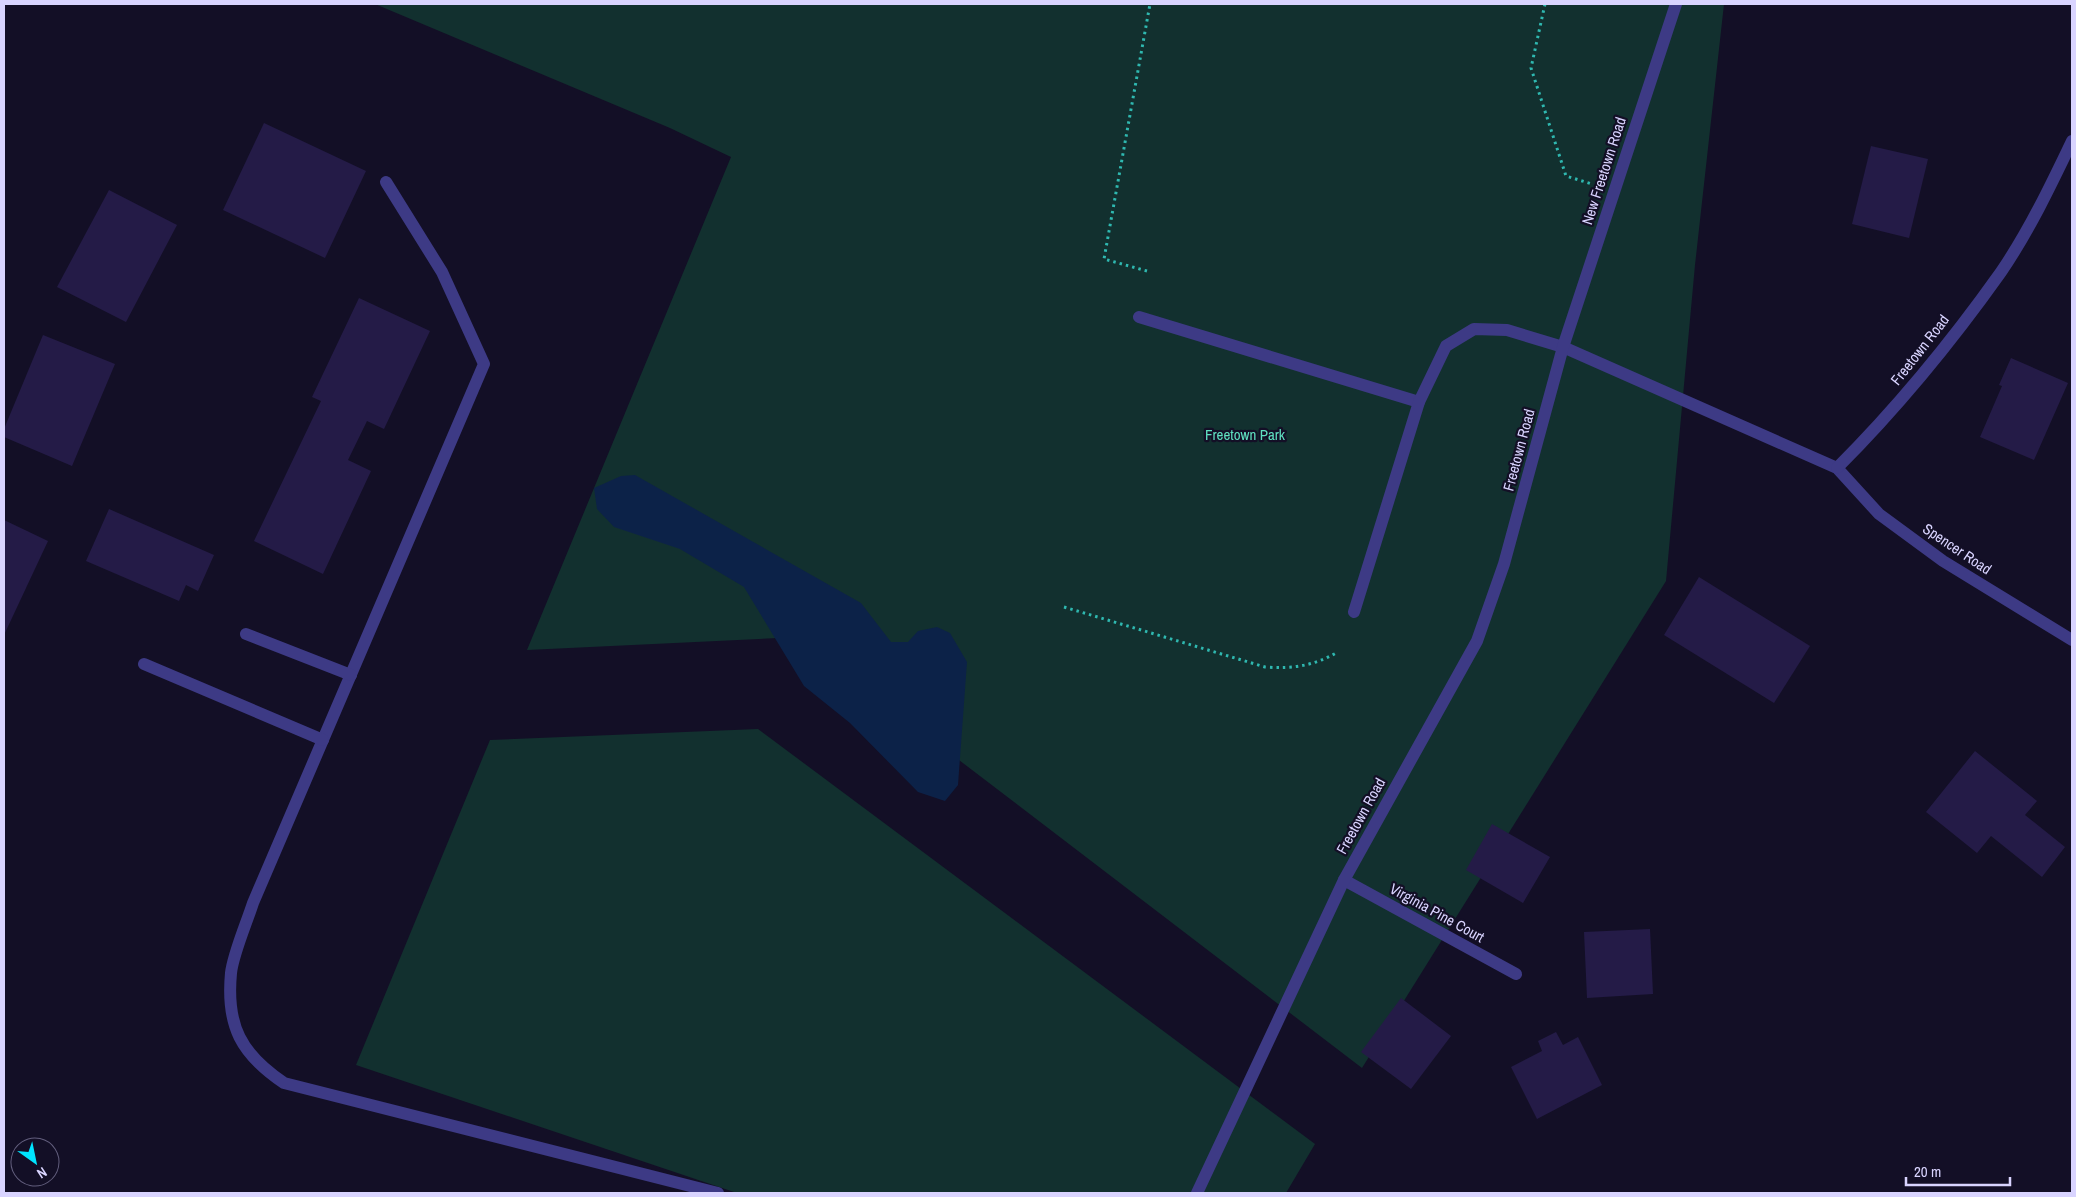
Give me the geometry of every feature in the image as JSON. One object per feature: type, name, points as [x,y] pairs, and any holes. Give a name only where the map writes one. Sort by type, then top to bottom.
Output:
[{"type":"street","name":"New Freetown Road","points":[[1563,347],[1676,4]]},
{"type":"street","name":"Freetown Road","points":[[1837,468],[1887,418],[2001,270],[2053,181],[2072,141]]},
{"type":"street","points":[[386,182],[442,272],[484,364],[253,904],[231,972],[232,1020],[245,1049],[264,1070],[284,1083],[718,1193]]},
{"type":"street","points":[[1139,317],[1419,402]]},
{"type":"street","points":[[1354,612],[1419,402],[1446,346],[1474,329],[1507,330],[1563,347],[1837,468]]},
{"type":"street","name":"Freetown Road","points":[[1197,1193],[1344,880],[1477,641],[1504,564],[1563,347]]},
{"type":"street","name":"Spencer Road","points":[[1837,468],[1879,514],[1942,561],[2072,640]]},
{"type":"street","points":[[246,634],[351,675]]},
{"type":"street","points":[[144,664],[323,740]]},
{"type":"street","name":"Virginia Pine Court","points":[[1344,880],[1516,974]]},
{"type":"path","points":[[1147,271],[1104,259],[1150,4]]},
{"type":"path","points":[[1545,4],[1531,68],[1566,176],[1615,190]]},
{"type":"path","points":[[1064,607],[1265,667],[1294,668],[1318,663],[1338,652]]},
{"type":"green space","name":"Freetown Park","points":[[375,4],[1724,4],[1695,265],[1666,581],[1362,1068],[798,637],[527,650],[731,157],[670,128]]},
{"type":"green space","points":[[758,729],[1315,1144],[1286,1193],[737,1193],[356,1065],[490,740]]},
{"type":"water","points":[[635,475],[861,603],[891,642],[908,642],[918,631],[937,627],[950,633],[967,662],[958,785],[945,801],[918,792],[850,723],[804,686],[744,587],[680,549],[614,527],[597,509],[594,488],[621,476]]},
{"type":"building","points":[[264,123],[366,171],[325,258],[223,210]]},
{"type":"building","points":[[1871,146],[1928,159],[1909,238],[1852,224]]},
{"type":"building","points":[[109,190],[177,225],[126,322],[57,287]]},
{"type":"building","points":[[359,298],[430,331],[384,429],[367,421],[348,460],[371,471],[323,574],[254,541],[321,401],[312,397]]},
{"type":"building","points":[[43,335],[115,364],[72,466],[4,437],[4,429]]},
{"type":"building","points":[[2011,358],[2068,383],[2034,460],[1980,437],[2002,386],[1999,385]]},
{"type":"building","points":[[109,509],[214,555],[198,591],[186,585],[179,601],[86,561]]},
{"type":"building","points":[[4,520],[48,541],[4,635]]},
{"type":"building","points":[[1699,577],[1810,646],[1774,703],[1664,635]]},
{"type":"building","points":[[1975,751],[2037,801],[2025,815],[2065,847],[2042,877],[1991,836],[1977,853],[1926,812]]},
{"type":"building","points":[[1492,824],[1550,857],[1523,903],[1466,870]]},
{"type":"building","points":[[1650,929],[1653,994],[1587,998],[1584,932]]},
{"type":"building","points":[[1401,998],[1451,1036],[1411,1089],[1361,1052]]},
{"type":"building","points":[[1556,1032],[1563,1045],[1578,1037],[1602,1085],[1537,1119],[1511,1067],[1542,1051],[1538,1041]]}]
